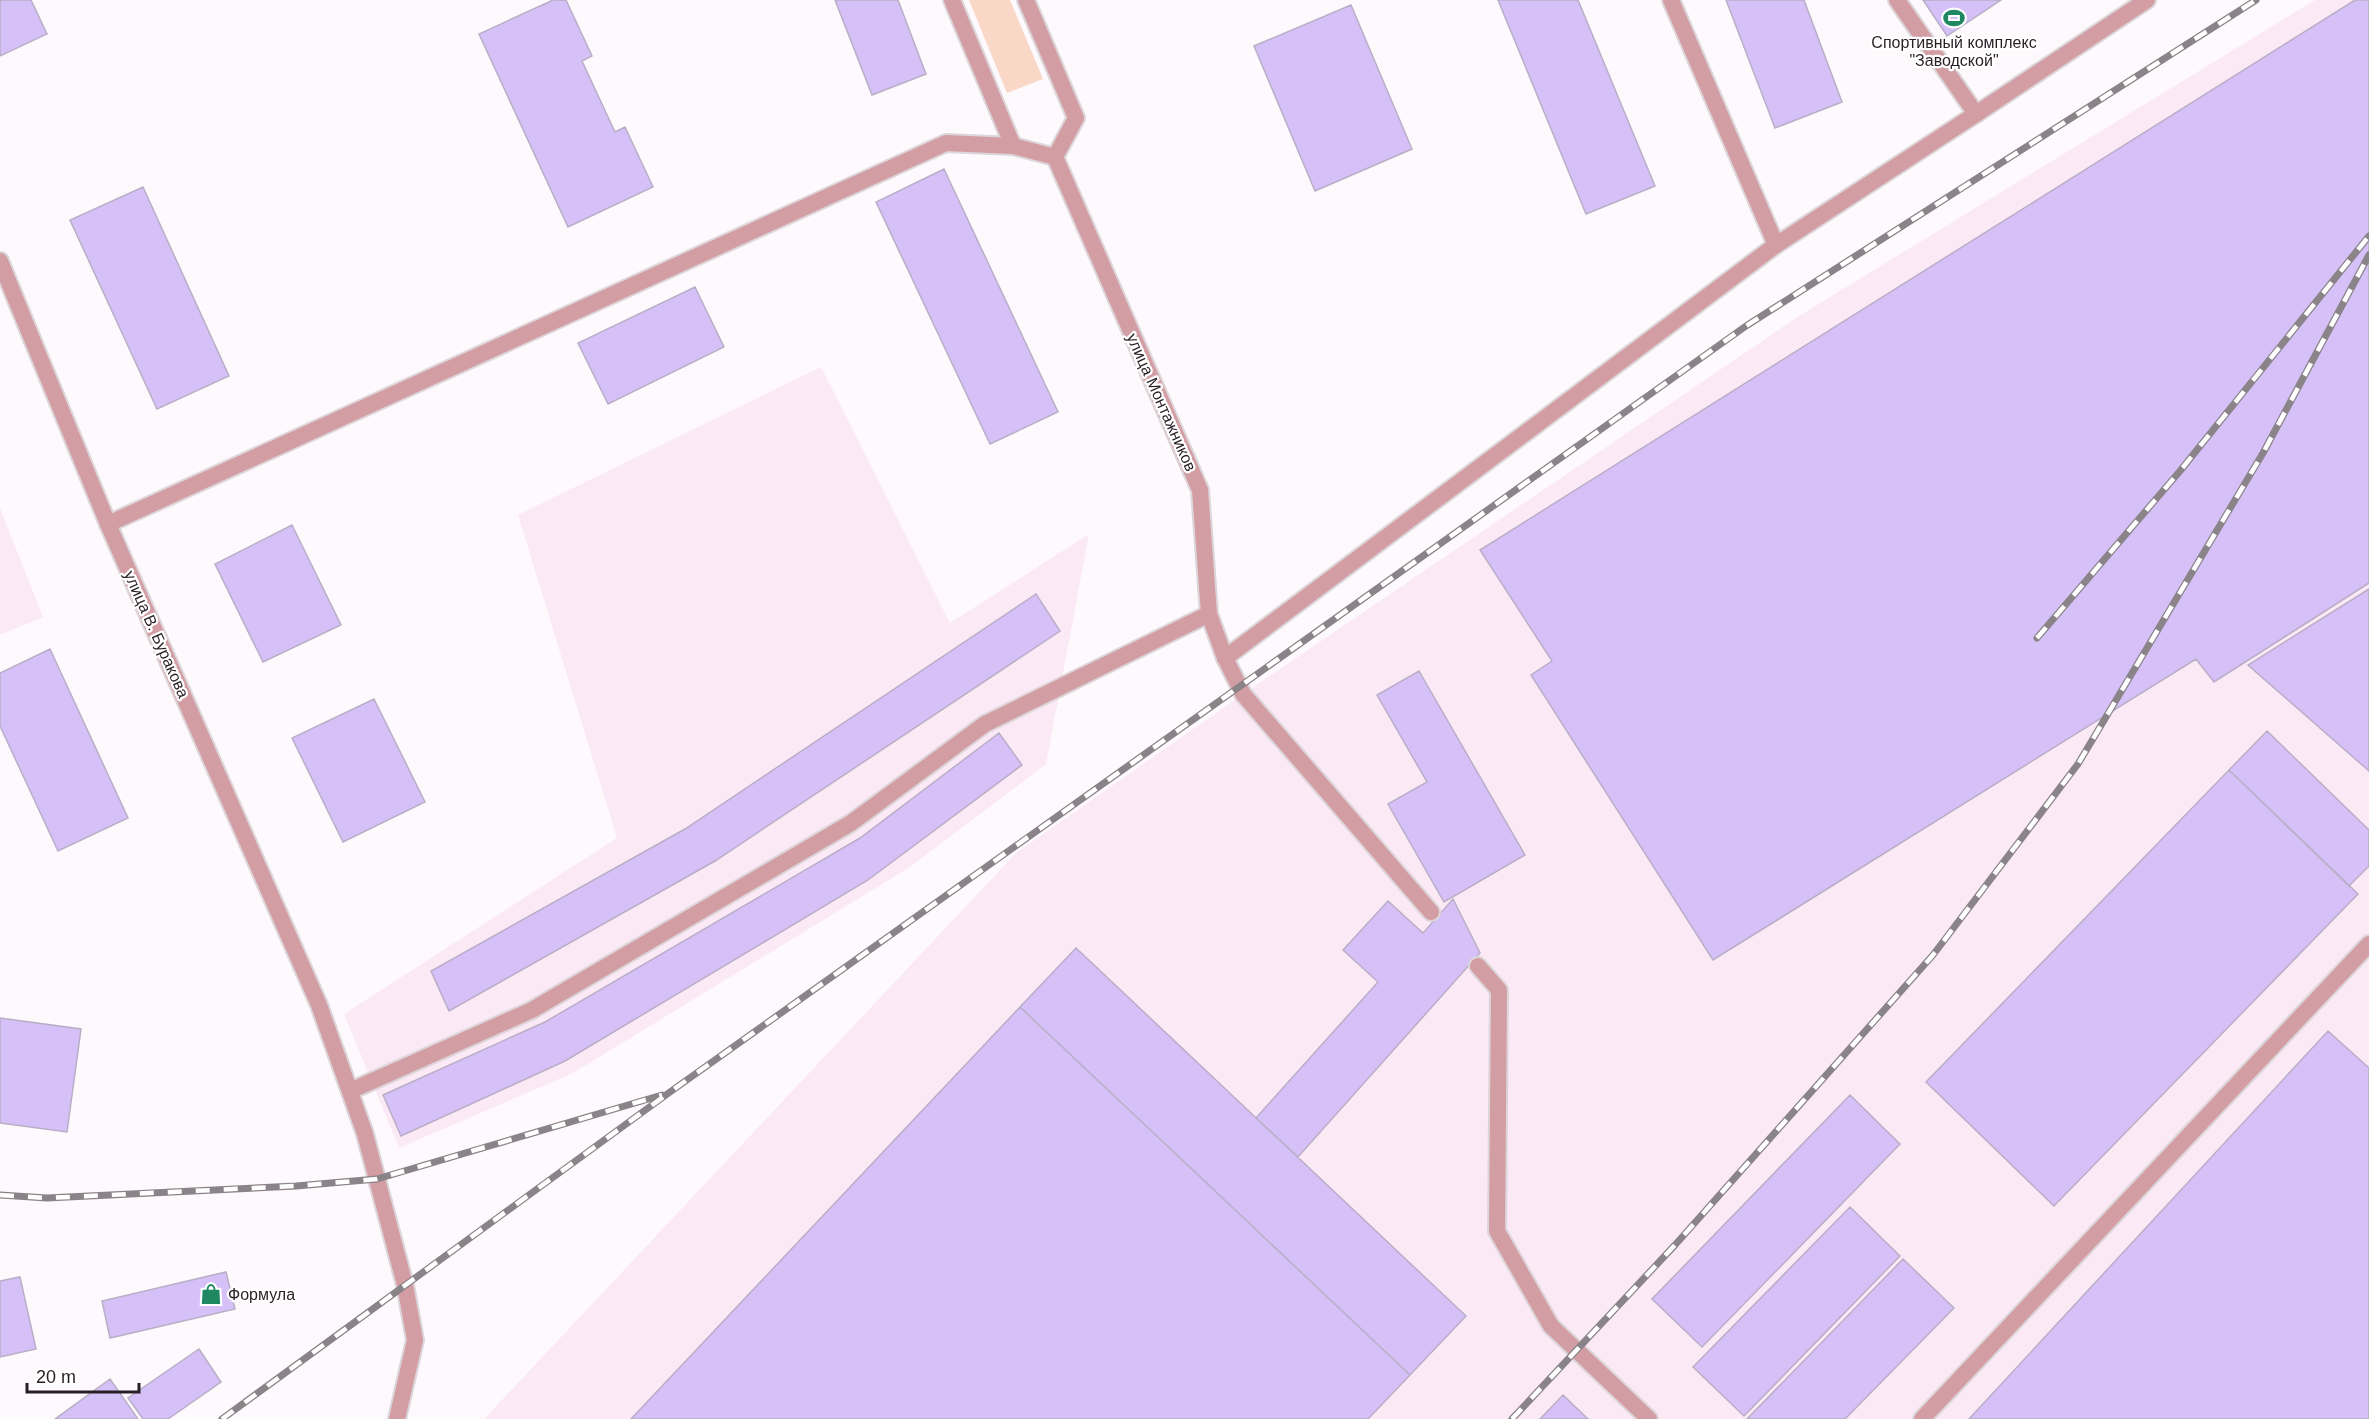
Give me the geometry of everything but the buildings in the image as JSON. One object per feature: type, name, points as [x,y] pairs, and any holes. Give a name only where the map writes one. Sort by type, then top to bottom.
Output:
[{"type":"street","points":[[952,0],[1013,146]]},
{"type":"street","points":[[108,524],[946,143],[1013,146],[1055,157],[1076,118],[1026,0]]},
{"type":"street","points":[[1671,0],[1776,245]]},
{"type":"street","points":[[1897,0],[1976,114]]},
{"type":"street","points":[[1225,658],[1776,245],[2148,0]]},
{"type":"street","name":"улица Монтажников","points":[[1055,157],[1200,490],[1209,614],[1225,658],[1243,694],[1431,912]]},
{"type":"street","name":"улица В. Буракова","points":[[0,261],[108,524],[319,1005],[365,1134],[405,1285],[415,1340],[397,1419]]},
{"type":"street","points":[[350,1091],[532,1010],[851,823],[985,724],[1209,614]]},
{"type":"street","points":[[1922,1419],[2369,944]]},
{"type":"street","points":[[1478,966],[1499,990],[1497,1231],[1551,1326],[1649,1419]]},
{"type":"shaded area","points":[[969,0],[1010,0],[1043,79],[1007,93]]},
{"type":"shaded area","points":[[2315,0],[2369,0],[2369,1419],[484,1419],[1016,853],[1243,694],[1799,316]]},
{"type":"shaded area","points":[[821,367],[950,623],[1089,534],[1046,764],[910,867],[573,1073],[399,1148],[344,1014],[617,838],[518,515]]},
{"type":"shaded area","points":[[0,508],[43,617],[0,635]]},
{"type":"railway","points":[[222,1419],[670,1092],[1746,326],[2256,0]]},
{"type":"railway","points":[[2037,638],[2180,471],[2369,236]]},
{"type":"railway","points":[[1512,1419],[1675,1245],[1933,955],[2078,764],[2263,453],[2369,255]]},
{"type":"railway","points":[[0,1195],[47,1198],[296,1186],[377,1179],[662,1095]]},
{"type":"place","name":"Спортивный комплекс \"Заводской\"","points":[[1954,18]]},
{"type":"place","name":"Формула","points":[[211,1294]]}]
